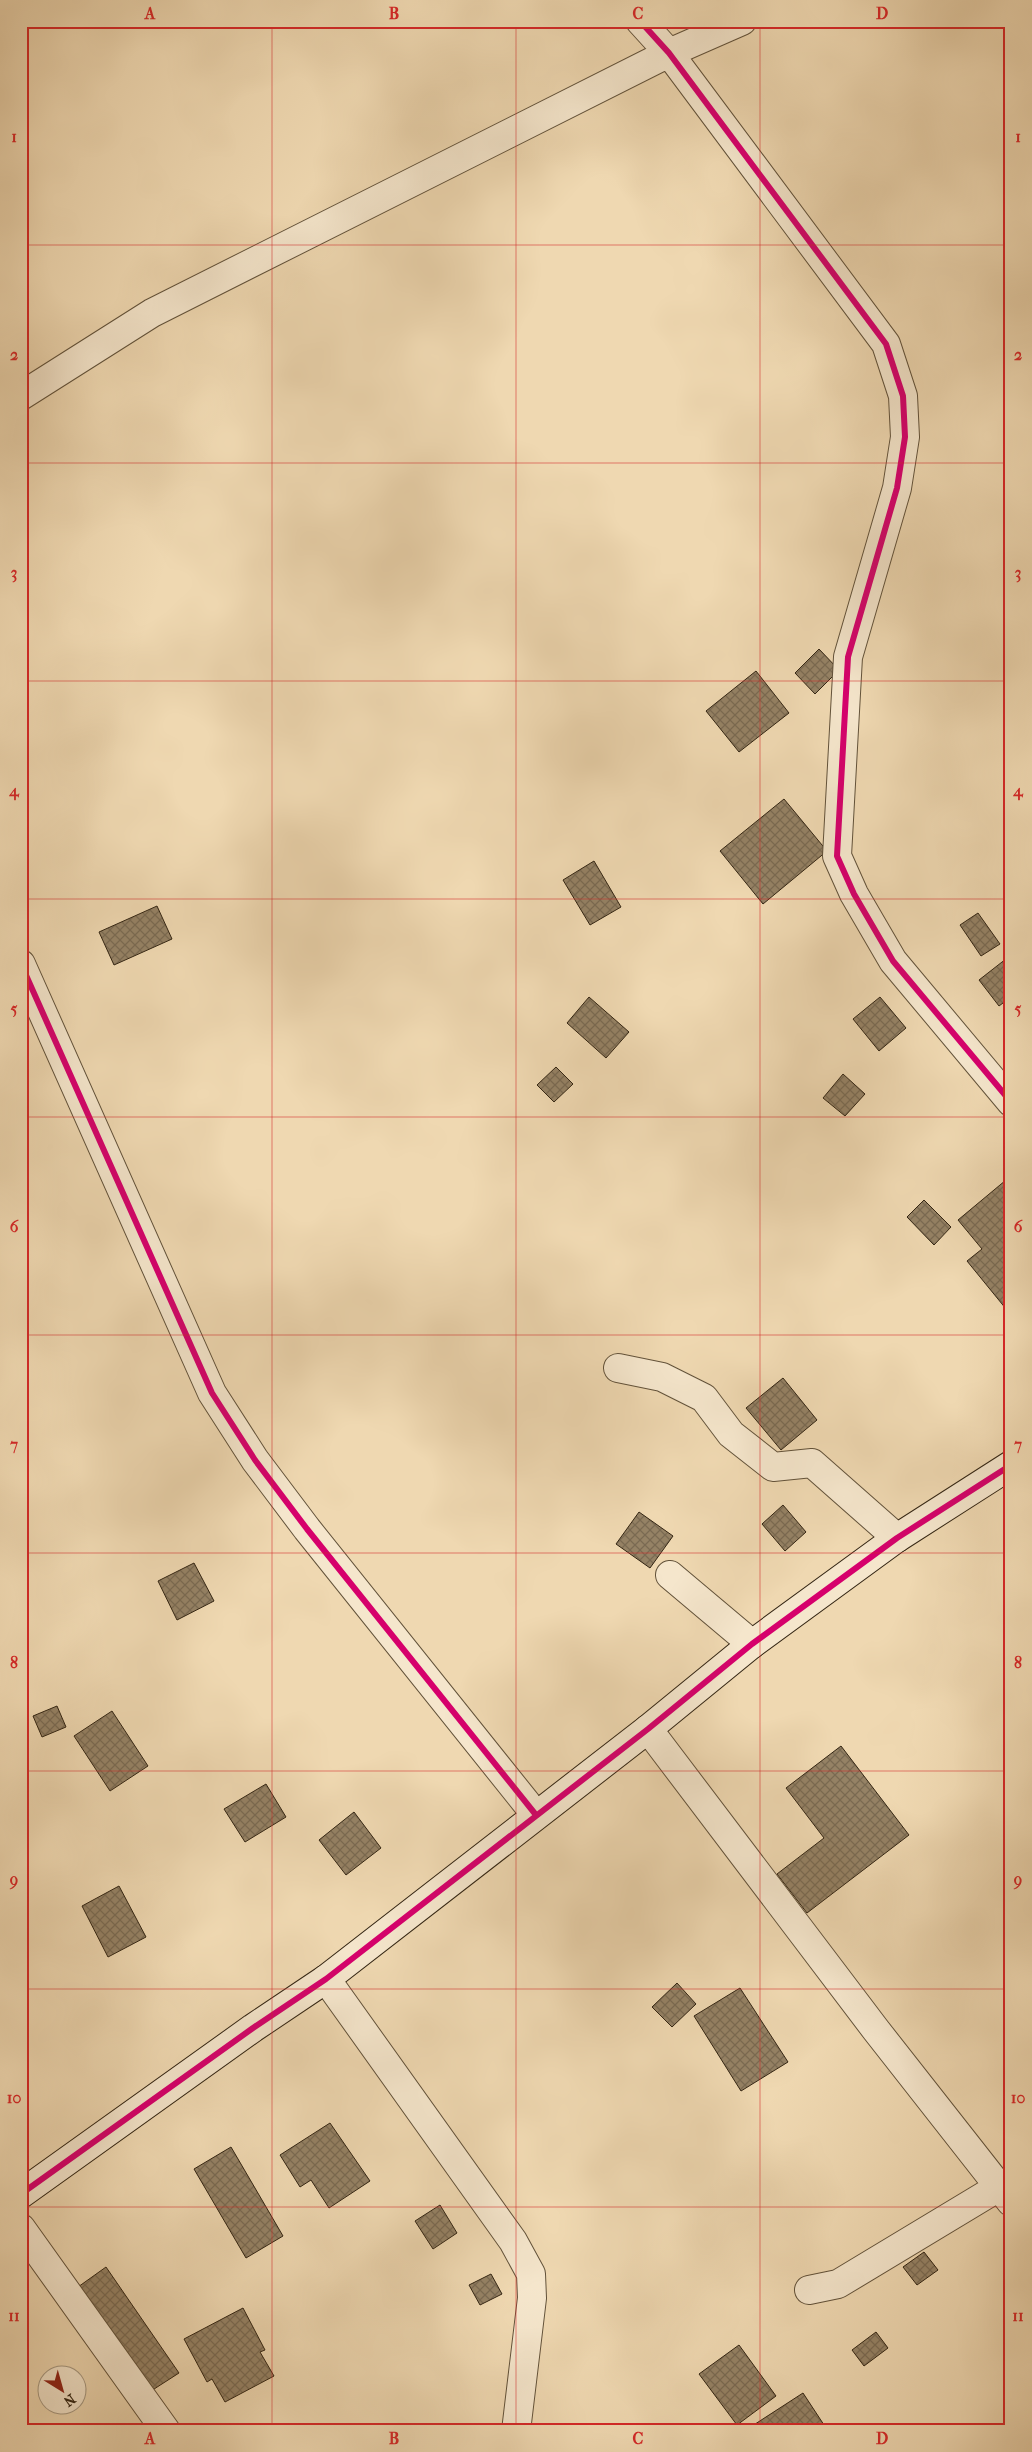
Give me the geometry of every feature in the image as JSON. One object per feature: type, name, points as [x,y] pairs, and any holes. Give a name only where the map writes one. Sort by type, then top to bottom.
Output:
[{"type":"street","points":[[640,21],[669,53],[886,344],[903,396],[905,437],[897,488],[848,657],[836,856],[858,901],[893,961],[1011,1102]]},
{"type":"street","points":[[21,396],[152,313],[669,53],[742,21]]},
{"type":"street","points":[[21,964],[212,1393],[255,1460],[307,1529],[536,1816]]},
{"type":"street","points":[[618,1368],[662,1377],[704,1398],[731,1434],[774,1466],[812,1463],[897,1538]]},
{"type":"street","points":[[21,2194],[253,2028],[326,1979],[648,1730],[752,1644],[897,1538],[1011,1465]]},
{"type":"street","points":[[670,1575],[752,1644]]},
{"type":"street","points":[[648,1730],[876,2030],[1005,2194],[838,2284],[808,2290]]},
{"type":"street","points":[[326,1979],[513,2240],[532,2274],[532,2298],[516,2431]]},
{"type":"street","points":[[21,2228],[166,2431]]},
{"type":"building","points":[[819,649],[839,670],[815,694],[795,673]]},
{"type":"building","points":[[756,671],[789,713],[739,752],[706,711]]},
{"type":"building","points":[[784,799],[827,851],[763,904],[720,851]]},
{"type":"building","points":[[594,861],[621,907],[590,925],[563,880]]},
{"type":"building","points":[[157,906],[172,939],[114,965],[99,932]]},
{"type":"building","points":[[978,913],[1000,944],[981,956],[960,925]]},
{"type":"building","points":[[1011,955],[1011,997],[999,1006],[979,980]]},
{"type":"building","points":[[589,997],[629,1032],[606,1058],[567,1023]]},
{"type":"building","points":[[880,997],[906,1028],[879,1051],[853,1019]]},
{"type":"building","points":[[556,1067],[573,1084],[554,1102],[537,1085]]},
{"type":"building","points":[[843,1074],[865,1094],[845,1116],[823,1098]]},
{"type":"building","points":[[1006,1180],[1011,1186],[1011,1315],[967,1261],[982,1249],[958,1220]]},
{"type":"building","points":[[924,1200],[951,1227],[934,1245],[907,1217]]},
{"type":"building","points":[[783,1378],[817,1420],[781,1450],[746,1408]]},
{"type":"building","points":[[783,1505],[806,1532],[785,1551],[762,1524]]},
{"type":"building","points":[[639,1512],[673,1536],[650,1568],[616,1544]]},
{"type":"building","points":[[194,1563],[214,1601],[177,1620],[158,1581]]},
{"type":"building","points":[[57,1706],[66,1727],[42,1737],[33,1716]]},
{"type":"building","points":[[112,1711],[148,1766],[110,1791],[74,1736]]},
{"type":"building","points":[[841,1746],[909,1835],[807,1913],[777,1874],[824,1838],[786,1788]]},
{"type":"building","points":[[266,1784],[286,1817],[245,1842],[224,1809]]},
{"type":"building","points":[[354,1812],[381,1848],[346,1875],[319,1840]]},
{"type":"building","points":[[119,1886],[146,1937],[108,1957],[82,1906]]},
{"type":"building","points":[[677,1983],[696,2004],[672,2027],[652,2007]]},
{"type":"building","points":[[740,1988],[788,2062],[741,2091],[694,2016]]},
{"type":"building","points":[[330,2123],[370,2181],[329,2208],[311,2180],[300,2187],[280,2155]]},
{"type":"building","points":[[231,2147],[283,2236],[246,2258],[194,2169]]},
{"type":"building","points":[[440,2205],[457,2233],[433,2249],[415,2221]]},
{"type":"building","points":[[924,2252],[938,2270],[917,2285],[903,2267]]},
{"type":"building","points":[[106,2267],[179,2373],[151,2391],[78,2287]]},
{"type":"building","points":[[491,2274],[502,2294],[480,2305],[469,2285]]},
{"type":"building","points":[[243,2308],[265,2350],[260,2352],[274,2376],[225,2402],[212,2379],[207,2382],[184,2339]]},
{"type":"building","points":[[876,2332],[888,2348],[864,2366],[852,2350]]},
{"type":"building","points":[[739,2345],[776,2396],[737,2425],[699,2374]]},
{"type":"building","points":[[803,2393],[828,2431],[751,2431],[749,2428]]},
{"type":"cycle path","points":[[640,21],[669,53],[886,344],[903,396],[905,437],[897,488],[848,657],[837,856],[854,894],[893,961],[1011,1102]]},
{"type":"cycle path","points":[[21,964],[212,1393],[255,1460],[307,1529],[536,1815]]},
{"type":"cycle path","points":[[21,2194],[253,2028],[326,1979],[648,1729],[752,1644],[897,1538],[1011,1465]]}]
